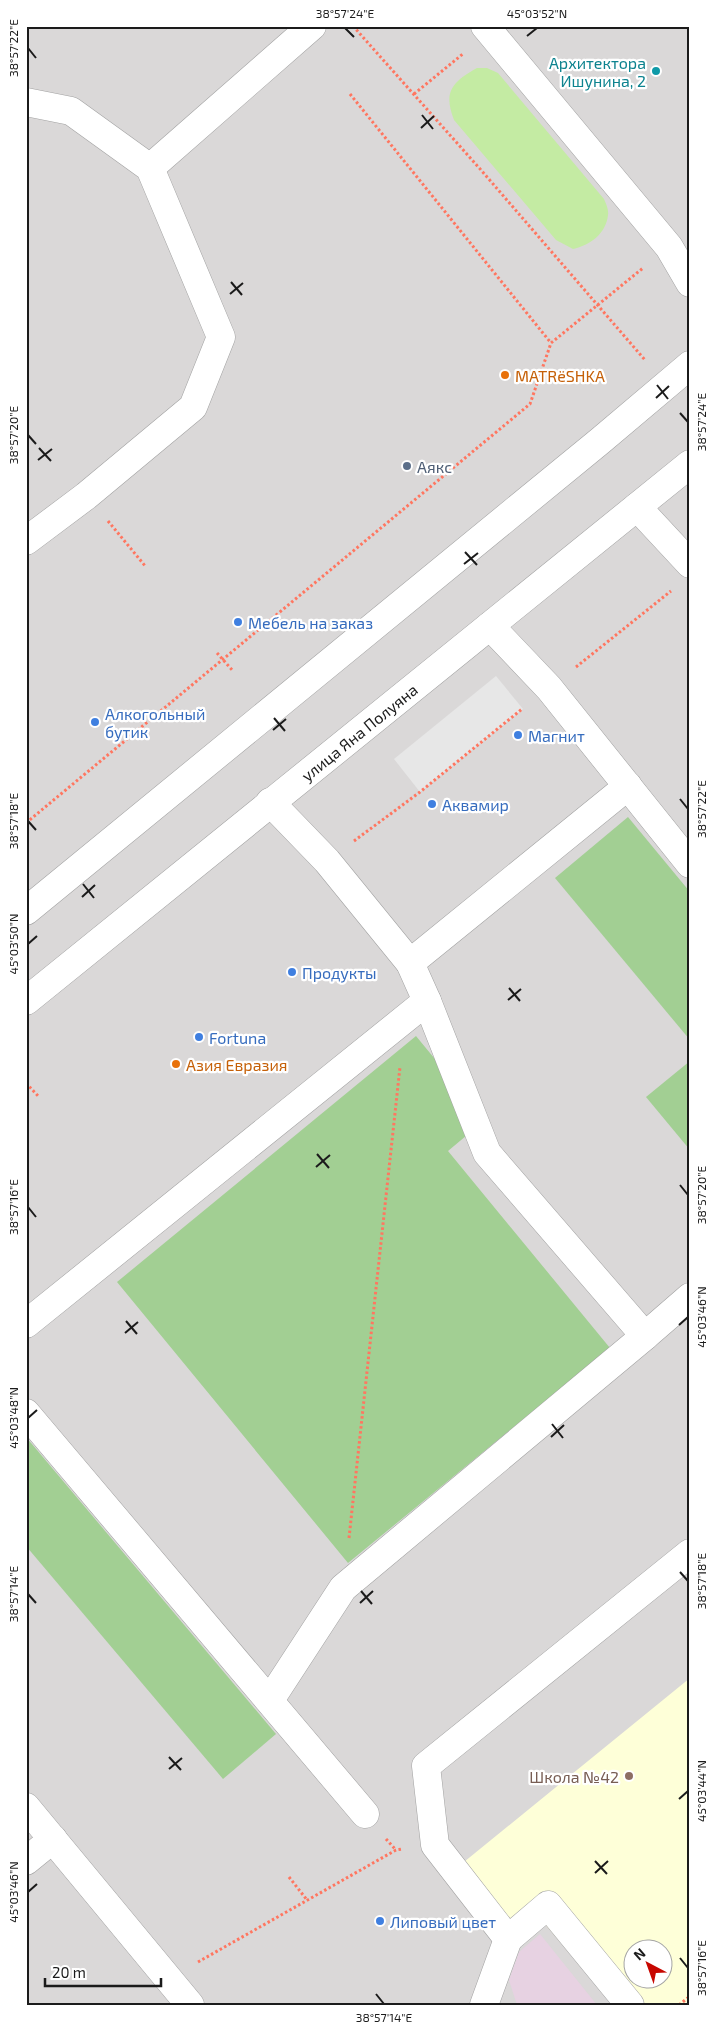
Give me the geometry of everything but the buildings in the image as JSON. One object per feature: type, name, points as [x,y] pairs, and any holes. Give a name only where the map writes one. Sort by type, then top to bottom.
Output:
[{"type":"street","points":[[150,168],[312,26]]},
{"type":"street","points":[[488,29],[669,247],[690,284]]},
{"type":"street","points":[[26,102],[71,111],[150,168],[221,336],[193,407],[86,496],[26,541]]},
{"type":"street","points":[[26,911],[690,365]]},
{"type":"street","name":"улица Яна Полуяна","points":[[26,1001],[690,464]]},
{"type":"street","points":[[637,507],[690,564]]},
{"type":"street","points":[[490,626],[549,688],[690,864]]},
{"type":"street","points":[[410,964],[628,786]]},
{"type":"street","points":[[270,802],[327,861],[410,964],[428,1001],[487,1153],[645,1336]]},
{"type":"street","points":[[26,1324],[428,1001]]},
{"type":"street","points":[[270,1700],[343,1588],[690,1297]]},
{"type":"street","points":[[26,1413],[365,1814]]},
{"type":"street","points":[[508,1939],[435,1845],[426,1766],[690,1553]]},
{"type":"street","points":[[26,1807],[190,2005]]},
{"type":"street","points":[[26,1861],[53,1839]]},
{"type":"street","points":[[484,2005],[508,1939],[548,1905],[630,2005]]},
{"type":"path","points":[[353,26],[667,385]]},
{"type":"path","points":[[414,94],[488,29]]},
{"type":"path","points":[[350,94],[551,343]]},
{"type":"path","points":[[26,823],[530,404],[551,343],[597,304]]},
{"type":"path","points":[[86,496],[146,568]]},
{"type":"path","points":[[327,861],[420,792],[674,588]]},
{"type":"path","points":[[217,653],[233,671]]},
{"type":"path","points":[[343,1588],[405,1021]]},
{"type":"path","points":[[26,1083],[39,1097]]},
{"type":"path","points":[[168,1978],[396,1850],[435,1845]]},
{"type":"path","points":[[288,1877],[307,1900]]},
{"type":"path","points":[[680,2005],[690,1996]]},
{"type":"shaded area","points":[[26,26],[690,26],[690,2005],[26,2005]]},
{"type":"shaded area","points":[[496,676],[523,709],[420,792],[394,759]]},
{"type":"shaded area","name":"Школа №42","points":[[690,1678],[690,2005],[613,2005],[543,1922],[507,1951],[448,1875]]},
{"type":"shaded area","points":[[540,1934],[597,2005],[517,2005],[509,1980],[519,1952]]},
{"type":"green space","points":[[477,68],[487,68],[498,73],[604,199],[608,211],[607,222],[596,238],[585,245],[573,249],[556,240],[454,120],[449,102],[452,89],[461,78]]},
{"type":"green space","points":[[628,817],[690,892],[690,1040],[555,878]]},
{"type":"green space","points":[[416,1036],[485,1120],[448,1151],[610,1348],[348,1563],[117,1282]]},
{"type":"green space","points":[[690,1061],[690,1150],[646,1097]]},
{"type":"green space","points":[[26,1437],[276,1734],[223,1779],[26,1546]]},
{"type":"place","name":"Архитектора Ишунина, 2","points":[[656,71]]},
{"type":"place","name":"MATRёSHKA","points":[[505,375]]},
{"type":"place","name":"Аякс","points":[[407,466]]},
{"type":"place","name":"Мебель на заказ","points":[[238,622]]},
{"type":"place","name":"Алкогольный бутик","points":[[95,722]]},
{"type":"place","name":"Магнит","points":[[518,735]]},
{"type":"place","name":"Аквамир","points":[[432,804]]},
{"type":"place","name":"Продукты","points":[[292,972]]},
{"type":"place","name":"Fortuna","points":[[199,1037]]},
{"type":"place","name":"Азия Евразия","points":[[176,1064]]},
{"type":"place","name":"Школа №42","points":[[629,1776]]},
{"type":"place","name":"Липовый цвет","points":[[380,1921]]}]
